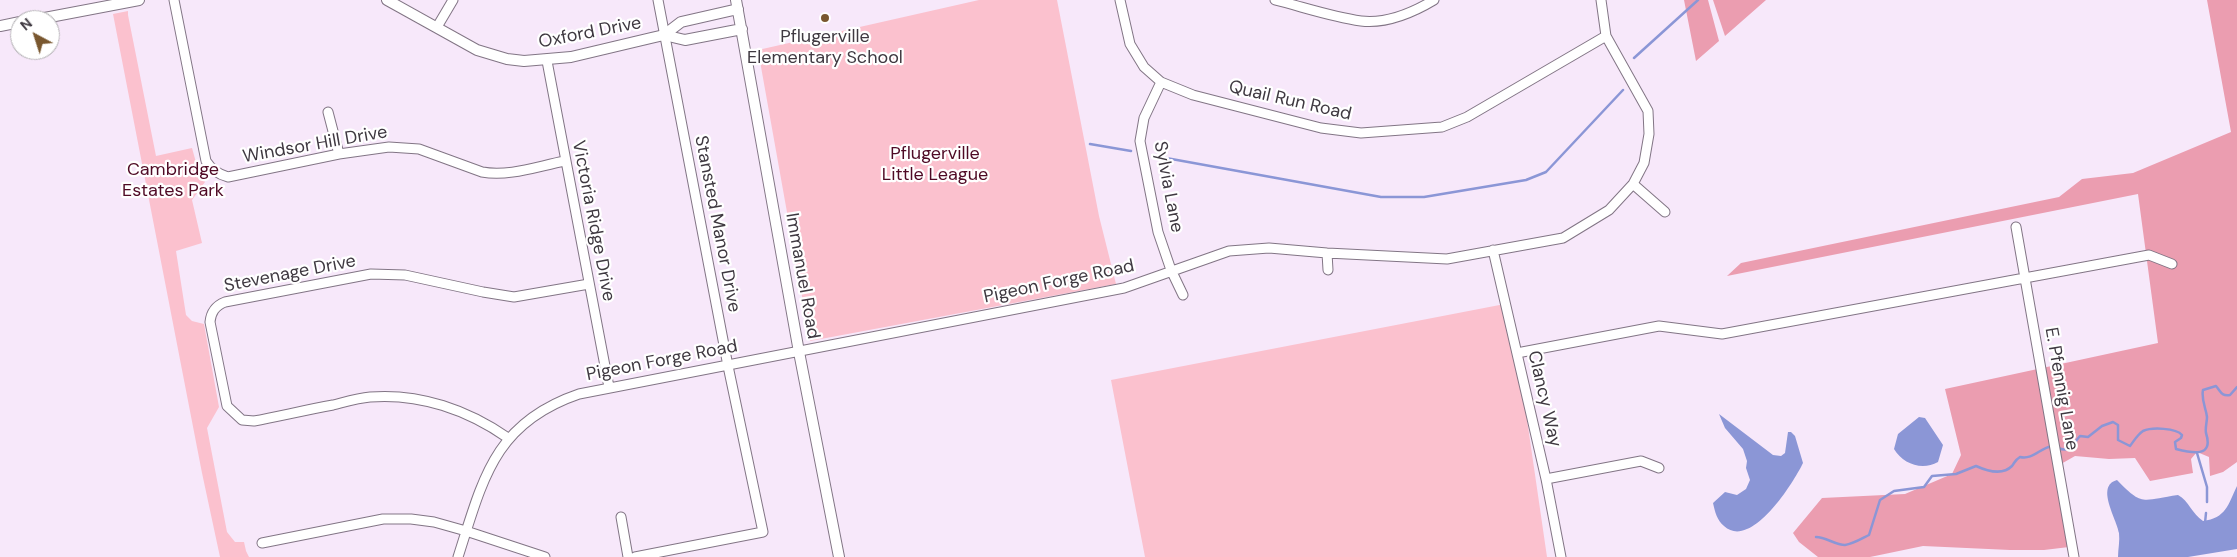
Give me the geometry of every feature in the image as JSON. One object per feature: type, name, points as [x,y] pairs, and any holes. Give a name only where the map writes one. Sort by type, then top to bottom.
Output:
[{"type":"street","points":[[60,15],[139,0]]},
{"type":"street","name":"Windsor Hill Drive","points":[[174,0],[206,161],[212,169],[228,177],[338,154],[389,147],[419,149],[482,172],[493,174],[504,174],[565,161]]},
{"type":"street","name":"Oxford Drive","points":[[386,0],[477,50],[491,55],[524,61],[571,57],[664,35]]},
{"type":"street","points":[[437,28],[453,0]]},
{"type":"street","name":"Stansted Manor Drive","points":[[635,557],[762,532],[728,366],[658,0]]},
{"type":"street","name":"Quail Run Road","points":[[1120,0],[1130,44],[1144,67],[1161,82],[1193,95],[1321,128],[1360,133],[1413,131],[1442,127],[1467,118],[1606,36]]},
{"type":"street","points":[[1275,0],[1362,21],[1389,19],[1417,10],[1434,0]]},
{"type":"street","name":"Pigeon Forge Road","points":[[458,557],[486,476],[495,457],[508,438],[530,418],[555,402],[579,394],[1124,288],[1229,251],[1269,248],[1447,259],[1562,238],[1609,210],[1633,184],[1644,163],[1649,134],[1648,111],[1606,36],[1601,0]]},
{"type":"street","points":[[664,35],[681,22],[737,4]]},
{"type":"street","name":"Immanuel Road","points":[[737,4],[799,352],[839,557]]},
{"type":"street","points":[[664,35],[685,40],[742,29]]},
{"type":"street","name":"Victoria Ridge Drive","points":[[547,60],[610,387]]},
{"type":"street","name":"Sylvia Lane","points":[[1161,82],[1144,118],[1140,141],[1158,232],[1171,270],[1183,295]]},
{"type":"street","points":[[328,112],[338,154]]},
{"type":"street","points":[[1633,184],[1666,212]]},
{"type":"street","name":"E. Pfennig Lane","points":[[2016,227],[2074,557]]},
{"type":"street","name":"Clancy Way","points":[[1493,250],[1562,557]]},
{"type":"street","points":[[1327,253],[1328,270]]},
{"type":"street","points":[[1516,353],[1659,326],[1722,334],[2149,255],[2172,264]]},
{"type":"street","name":"Stevenage Drive","points":[[508,438],[486,423],[457,410],[438,404],[400,399],[370,397],[254,421],[242,420],[227,406],[210,322],[211,316],[219,305],[224,302],[371,274],[406,275],[514,297],[589,284]]},
{"type":"street","points":[[1546,479],[1642,461],[1659,468]]},
{"type":"street","points":[[621,516],[628,557]]},
{"type":"street","points":[[262,542],[383,519],[411,519],[434,522],[466,531],[545,557]]},
{"type":"green space","name":"Pflugerville Little League","points":[[979,0],[1057,0],[1099,216],[1116,284],[810,341],[758,50]]},
{"type":"green space","name":"Cambridge Estates Park","points":[[128,11],[156,156],[192,148],[197,166],[205,182],[192,200],[202,243],[176,251],[186,315],[192,321],[204,324],[219,407],[207,428],[227,532],[235,542],[244,542],[249,557],[220,557],[113,14]]},
{"type":"green space","points":[[1510,303],[1547,557],[1145,557],[1111,380]]},
{"type":"shaded area","points":[[1684,0],[1708,0],[1719,41],[1696,61]]},
{"type":"shaded area","points":[[1713,0],[1766,0],[1725,36]]},
{"type":"shaded area","points":[[2207,0],[2237,0],[2237,462],[2223,472],[2210,476],[2209,457],[2197,452],[2191,459],[2193,473],[2150,481],[2135,458],[2109,459],[2075,456],[2061,464],[2069,547],[2044,550],[2010,550],[1923,546],[1870,557],[1818,557],[1799,542],[1793,533],[1822,498],[1905,494],[1952,474],[1961,455],[1945,389],[2158,343],[2138,194],[1727,276],[1741,263],[2059,197],[2082,179],[2133,173],[2231,132]]},
{"type":"water","points":[[1719,414],[1773,455],[1781,456],[1785,453],[1788,432],[1791,432],[1795,436],[1803,463],[1791,484],[1770,511],[1758,522],[1746,529],[1735,531],[1724,526],[1718,518],[1713,503],[1725,492],[1737,495],[1746,489],[1750,480],[1743,449],[1725,428]]},
{"type":"water","points":[[1919,417],[1925,418],[1943,445],[1938,462],[1932,465],[1919,466],[1908,462],[1902,459],[1894,449],[1898,434]]},
{"type":"water","points":[[2117,480],[2132,494],[2144,500],[2178,495],[2203,521],[2217,517],[2225,510],[2237,486],[2237,549],[2188,557],[2118,557],[2119,533],[2107,496],[2111,483]]},
{"type":"waterway","points":[[1634,58],[1698,0]]},
{"type":"waterway","points":[[1155,156],[1381,197],[1424,197],[1526,180],[1546,172],[1623,90]]},
{"type":"waterway","points":[[1090,144],[1131,151]]},
{"type":"waterway","points":[[2058,448],[2068,449],[2080,436],[2088,437],[2102,426],[2113,422],[2118,425],[2118,440],[2130,446],[2143,431],[2164,429],[2175,431],[2182,435],[2175,442],[2176,449],[2200,452],[2207,447],[2208,441],[2203,390],[2216,386],[2223,394],[2230,395],[2237,387]]},
{"type":"waterway","points":[[1816,537],[1841,545],[1854,542],[1869,535],[1880,500],[1894,491],[1924,487],[1932,476],[1956,474],[1976,466],[1990,471],[2004,471],[2012,466],[2020,457],[2029,457],[2052,446]]},
{"type":"waterway","points":[[2197,453],[2207,487],[2207,502]]},
{"type":"waterway","points":[[2205,523],[2206,513]]},
{"type":"place","name":"Pflugerville Elementary School","points":[[825,18]]}]
